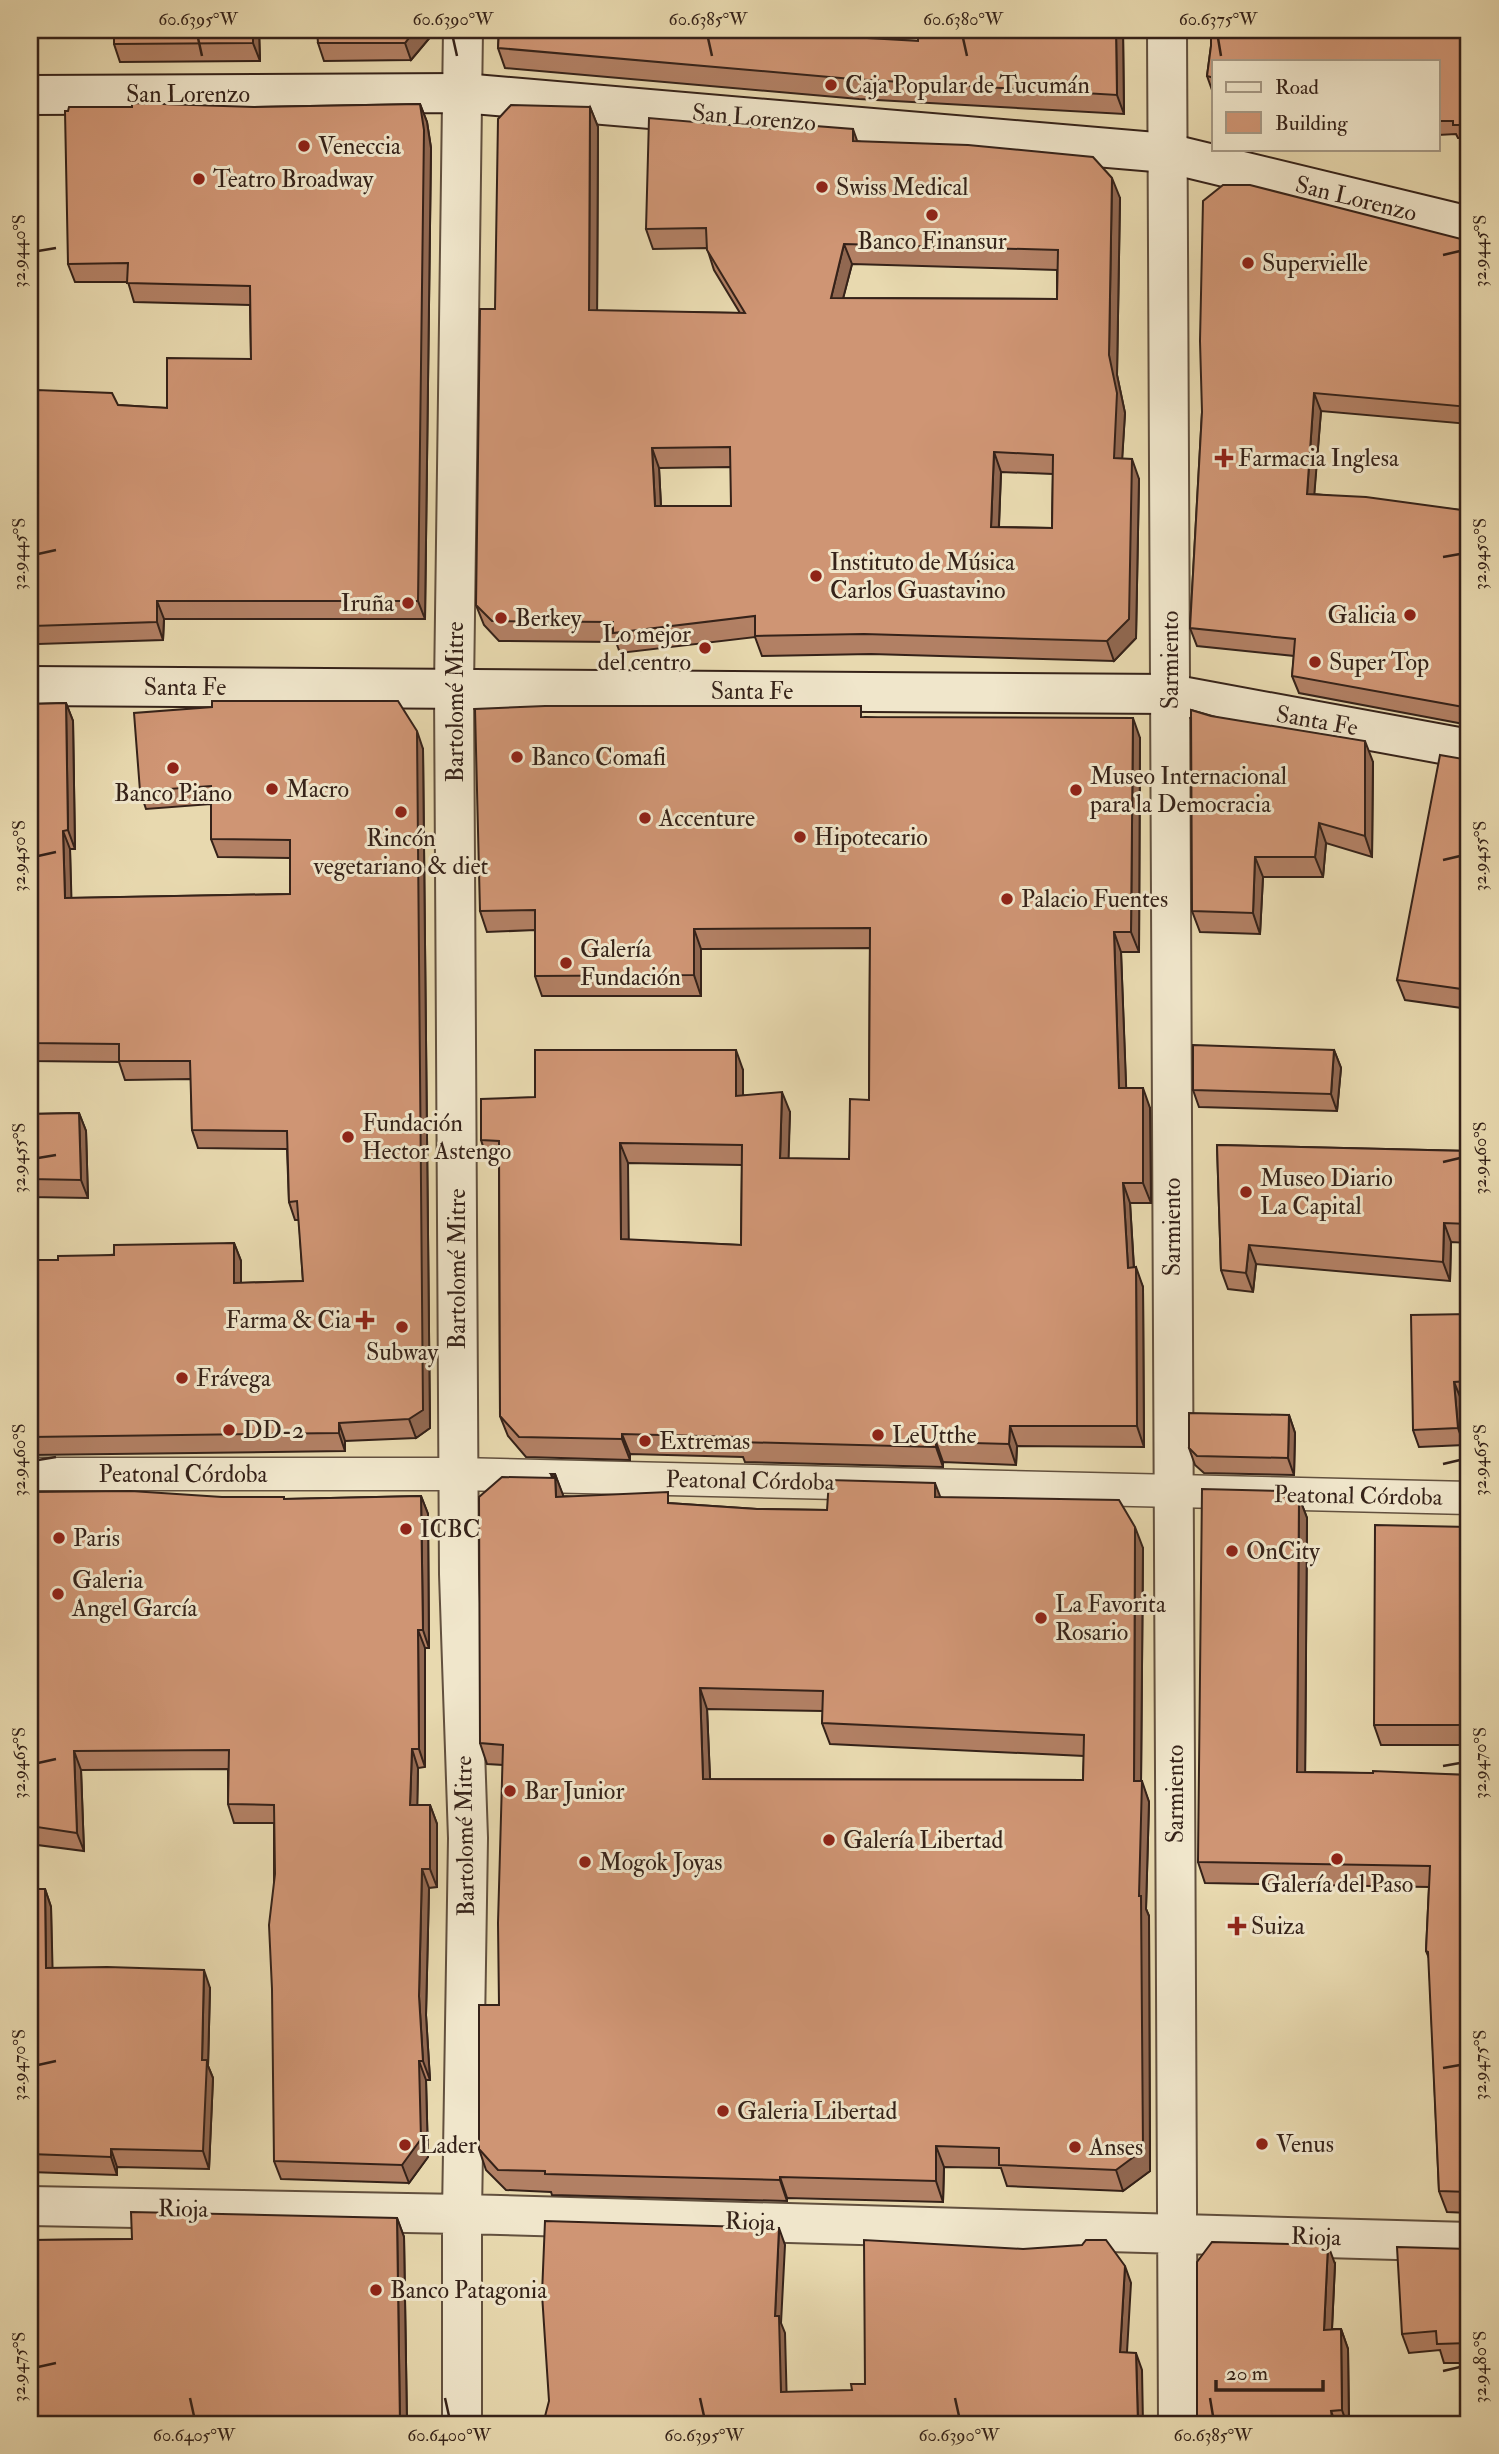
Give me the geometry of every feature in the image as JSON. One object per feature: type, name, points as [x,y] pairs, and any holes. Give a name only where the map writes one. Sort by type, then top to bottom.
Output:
[{"type":"street","name":"Bartolomé Mitre","points":[[462,2424],[462,2214],[468,1838],[459,1574],[454,688],[463,30]]},
{"type":"street","name":"Sarmiento","points":[[1167,30],[1178,2424]]},
{"type":"street","name":"San Lorenzo","points":[[30,95],[462,93],[1167,153],[1469,226]]},
{"type":"street","name":"Santa Fe","points":[[30,687],[1170,694],[1469,749]]},
{"type":"street","name":"Peatonal Córdoba","points":[[30,1474],[458,1474],[1469,1498]]},
{"type":"street","name":"Rioja","points":[[30,2206],[462,2214],[1469,2242]]},
{"type":"building","points":[[114,30],[253,30],[253,43],[114,44]]},
{"type":"building","points":[[317,30],[415,30],[405,43],[318,43]]},
{"type":"building","points":[[499,30],[833,30],[833,36],[918,41],[918,30],[1116,30],[1117,95],[852,79],[498,48]]},
{"type":"building","points":[[1211,30],[1469,30],[1469,125],[1453,125],[1453,121],[1440,121],[1440,60],[1212,60],[1212,77],[1207,76]]},
{"type":"building","points":[[132,103],[254,107],[420,104],[424,130],[418,601],[157,601],[157,622],[32,626],[30,393],[37,393],[37,390],[112,393],[118,405],[167,408],[167,358],[251,359],[250,286],[127,283],[128,263],[68,264],[65,111],[68,111],[69,107],[132,107]]},
{"type":"building","points":[[511,105],[590,107],[589,310],[745,313],[707,250],[706,228],[646,229],[649,118],[777,129],[777,124],[790,124],[853,129],[853,141],[968,145],[1093,157],[1112,178],[1109,355],[1117,393],[1114,458],[1132,459],[1129,619],[1107,641],[864,634],[755,636],[755,616],[613,633],[613,622],[492,621],[476,605],[480,309],[495,309],[498,119]],"holes":[[[844,244],[1058,250],[1057,299],[831,298]],[[730,447],[731,506],[655,506],[652,448]],[[994,452],[1053,455],[1052,528],[991,527]]]},
{"type":"building","points":[[1223,185],[1250,185],[1469,241],[1469,407],[1314,393],[1307,494],[1366,497],[1469,511],[1469,708],[1292,676],[1295,639],[1190,628],[1202,412],[1200,341],[1203,201]]},
{"type":"building","points":[[212,701],[398,701],[417,731],[423,1410],[409,1419],[339,1423],[339,1433],[30,1437],[30,1260],[58,1260],[58,1256],[114,1255],[114,1245],[234,1243],[234,1283],[303,1281],[297,1201],[289,1202],[287,1131],[192,1130],[190,1061],[119,1061],[119,1044],[30,1043],[30,704],[66,703],[68,830],[63,831],[65,898],[290,894],[290,840],[211,839],[211,786],[140,791],[134,713],[212,707]]},
{"type":"building","points":[[545,706],[861,706],[861,717],[1133,718],[1131,932],[1114,932],[1119,1088],[1143,1088],[1143,1183],[1123,1183],[1128,1268],[1136,1267],[1137,1426],[1010,1426],[1009,1444],[936,1442],[936,1447],[738,1442],[738,1437],[622,1434],[622,1439],[519,1437],[500,1416],[499,1141],[481,1140],[481,1099],[535,1097],[535,1050],[736,1050],[736,1096],[782,1092],[780,1158],[849,1159],[850,1099],[869,1100],[870,928],[694,929],[694,975],[535,976],[535,910],[480,911],[475,709]],"holes":[[[620,1143],[742,1145],[741,1245],[621,1239]]]},
{"type":"building","points":[[1191,710],[1211,716],[1365,741],[1365,836],[1319,823],[1315,857],[1255,857],[1253,913],[1192,911]]},
{"type":"building","points":[[1440,755],[1469,760],[1469,990],[1397,980]]},
{"type":"building","points":[[1193,1045],[1334,1050],[1331,1094],[1193,1090]]},
{"type":"building","points":[[79,1113],[81,1180],[30,1179],[30,1114]]},
{"type":"building","points":[[1217,1145],[1469,1151],[1469,1224],[1444,1223],[1443,1262],[1249,1245],[1246,1273],[1221,1270]]},
{"type":"building","points":[[1469,1314],[1469,1381],[1454,1382],[1458,1428],[1413,1430],[1411,1315]]},
{"type":"building","points":[[1189,1413],[1289,1415],[1288,1458],[1197,1456],[1189,1448]]},
{"type":"building","points":[[551,1474],[555,1474],[556,1497],[668,1492],[668,1503],[757,1509],[827,1510],[829,1480],[935,1483],[935,1497],[1119,1500],[1135,1527],[1134,1781],[1142,1781],[1139,1896],[1143,2150],[1116,2170],[999,2165],[999,2148],[936,2146],[936,2181],[545,2174],[545,2171],[498,2170],[479,2149],[479,2005],[499,2005],[498,1923],[503,1745],[480,1743],[479,1497],[502,1477],[555,1478]],"holes":[[[700,1688],[823,1691],[822,1723],[1084,1735],[1083,1780],[703,1779]]]},
{"type":"building","points":[[1202,1489],[1285,1491],[1285,1497],[1299,1497],[1297,1772],[1373,1771],[1469,1775],[1469,2192],[1439,2191],[1426,1951],[1430,1866],[1198,1862]]},
{"type":"building","points":[[131,1491],[284,1499],[421,1496],[423,1630],[418,1630],[419,1749],[412,1749],[410,1805],[430,1805],[430,1869],[422,1869],[419,1996],[423,2061],[419,2061],[421,2139],[402,2165],[274,2161],[269,1925],[275,1874],[274,1805],[228,1804],[229,1750],[74,1751],[77,1833],[30,1826],[30,1492]]},
{"type":"building","points":[[1375,1525],[1469,1527],[1469,1725],[1374,1725]]},
{"type":"building","points":[[30,1889],[45,1889],[46,1968],[204,1970],[202,2060],[207,2060],[203,2151],[111,2149],[111,2157],[30,2154]]},
{"type":"building","points":[[131,2212],[397,2218],[400,2424],[38,2424],[37,2390],[30,2390],[30,2240],[132,2239]]},
{"type":"building","points":[[545,2221],[779,2228],[775,2316],[779,2316],[781,2392],[852,2390],[851,2384],[865,2384],[864,2240],[1023,2249],[1082,2245],[1086,2240],[1106,2240],[1125,2266],[1120,2352],[1136,2353],[1138,2424],[543,2424],[549,2401],[542,2294]]},
{"type":"building","points":[[1212,2242],[1328,2245],[1324,2330],[1341,2329],[1342,2410],[1331,2411],[1333,2424],[1197,2424],[1197,2262]]},
{"type":"building","points":[[1397,2247],[1469,2249],[1469,2343],[1437,2344],[1436,2331],[1402,2334]]},
{"type":"place","name":"Caja Popular de Tucumán","points":[[831,85]]},
{"type":"place","name":"Veneccia","points":[[304,146]]},
{"type":"place","name":"Teatro Broadway","points":[[199,179]]},
{"type":"place","name":"Swiss Medical","points":[[822,187]]},
{"type":"place","name":"Banco Finansur","points":[[932,215]]},
{"type":"place","name":"Supervielle","points":[[1248,263]]},
{"type":"place","name":"Farmacia Inglesa","points":[[1224,458]]},
{"type":"place","name":"Instituto de Música Carlos Guastavino","points":[[816,576]]},
{"type":"place","name":"Iruña","points":[[408,603]]},
{"type":"place","name":"Galicia","points":[[1410,615]]},
{"type":"place","name":"Berkey","points":[[501,618]]},
{"type":"place","name":"Lo mejor del centro","points":[[705,648]]},
{"type":"place","name":"Super Top","points":[[1315,662]]},
{"type":"place","name":"Banco Comafi","points":[[517,757]]},
{"type":"place","name":"Banco Piano","points":[[173,768]]},
{"type":"place","name":"Macro","points":[[272,789]]},
{"type":"place","name":"Museo Internacional para la Democracia","points":[[1076,790]]},
{"type":"place","name":"Rincón vegetariano & diet","points":[[401,812]]},
{"type":"place","name":"Accenture","points":[[645,818]]},
{"type":"place","name":"Hipotecario","points":[[800,837]]},
{"type":"place","name":"Palacio Fuentes","points":[[1007,899]]},
{"type":"place","name":"Galería Fundación","points":[[566,963]]},
{"type":"place","name":"Fundación Hector Astengo","points":[[348,1137]]},
{"type":"place","name":"Museo Diario La Capital","points":[[1246,1192]]},
{"type":"place","name":"Farma & Cia","points":[[365,1320]]},
{"type":"place","name":"Subway","points":[[402,1327]]},
{"type":"place","name":"Frávega","points":[[182,1378]]},
{"type":"place","name":"DD-2","points":[[229,1430]]},
{"type":"place","name":"LeUtthe","points":[[878,1435]]},
{"type":"place","name":"Extremas","points":[[645,1441]]},
{"type":"place","name":"ICBC","points":[[406,1529]]},
{"type":"place","name":"Paris","points":[[59,1538]]},
{"type":"place","name":"OnCity","points":[[1232,1551]]},
{"type":"place","name":"Galeria Angel García","points":[[58,1594]]},
{"type":"place","name":"La Favorita Rosario","points":[[1041,1618]]},
{"type":"place","name":"Bar Junior","points":[[510,1791]]},
{"type":"place","name":"Galería Libertad","points":[[829,1840]]},
{"type":"place","name":"Galería del Paso","points":[[1337,1859]]},
{"type":"place","name":"Mogok Joyas","points":[[585,1862]]},
{"type":"place","name":"Suiza","points":[[1237,1926]]},
{"type":"place","name":"Galeria Libertad","points":[[723,2111]]},
{"type":"place","name":"Venus","points":[[1262,2144]]},
{"type":"place","name":"Lader","points":[[405,2145]]},
{"type":"place","name":"Anses","points":[[1075,2147]]},
{"type":"place","name":"Banco Patagonia","points":[[376,2290]]}]
